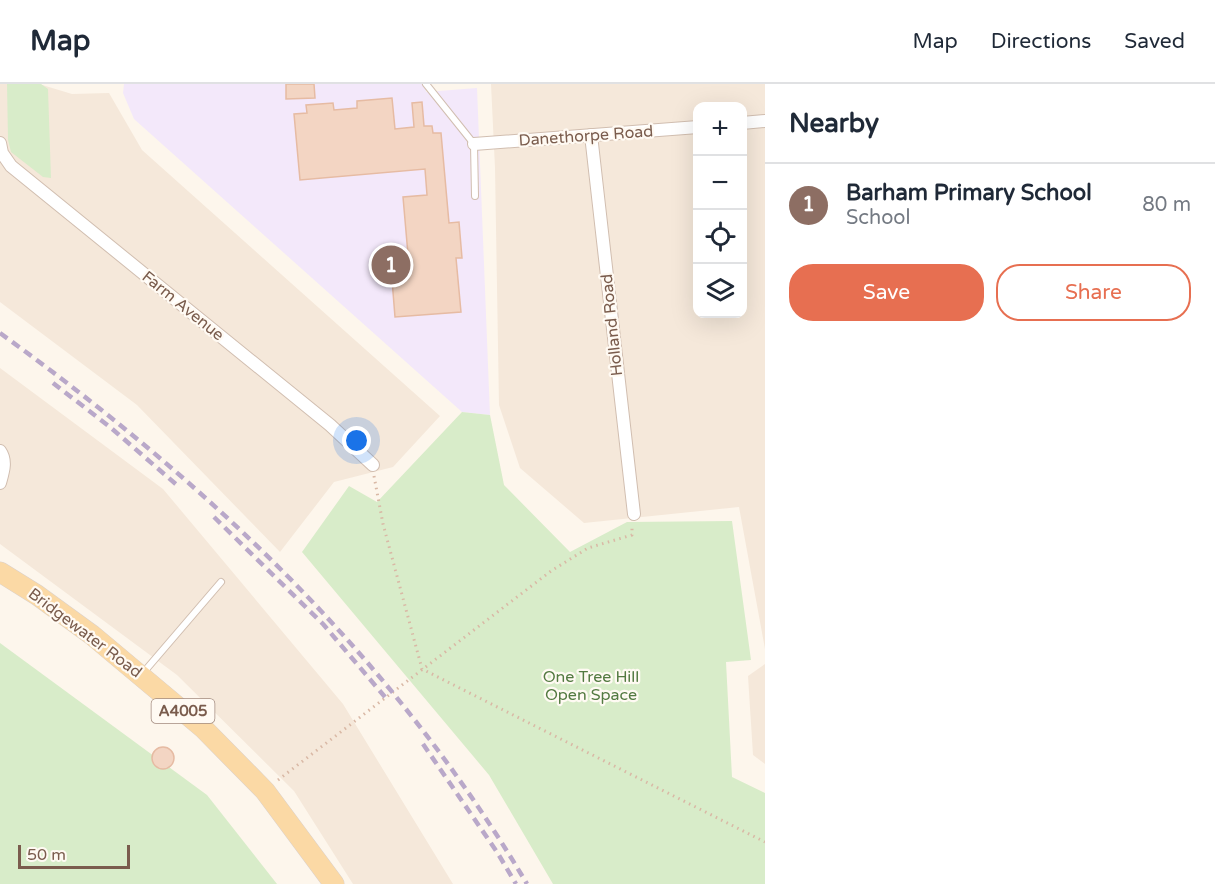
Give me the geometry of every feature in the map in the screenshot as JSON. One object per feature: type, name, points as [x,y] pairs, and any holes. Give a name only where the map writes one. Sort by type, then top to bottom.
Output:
[{"type":"main road","name":"Bridgewater Road","points":[[0,572],[93,635],[203,728],[265,791],[334,884]]},
{"type":"street","points":[[747,123],[765,121]]},
{"type":"street","name":"Danethorpe Road","points":[[474,144],[693,127]]},
{"type":"street","name":"Holland Road","points":[[591,135],[634,514]]},
{"type":"street","name":"Farm Avenue","points":[[0,143],[2,153],[10,166],[330,425],[373,465]]},
{"type":"street","points":[[0,451],[4,457],[4,469],[0,483]]},
{"type":"lane","points":[[426,84],[474,144],[475,196]]},
{"type":"lane","points":[[141,676],[221,582]]},
{"type":"path","points":[[373,465],[383,524],[422,669],[765,842]]},
{"type":"path","points":[[265,791],[550,571],[588,548],[632,534],[634,514]]},
{"type":"shaded area","points":[[0,84],[39,84],[72,94],[109,93],[142,150],[440,416],[393,467],[334,482],[280,552],[137,405],[0,302]]},
{"type":"shaded area","points":[[124,84],[425,84],[426,92],[477,88],[490,415],[462,412],[134,119],[123,93]]},
{"type":"shaded area","points":[[491,84],[765,84],[765,649],[739,507],[584,523],[520,468],[499,405],[495,168]]},
{"type":"shaded area","points":[[0,368],[163,489],[343,704],[453,884],[353,884],[294,791],[177,675],[0,544]]},
{"type":"shaded area","points":[[765,664],[765,764],[753,755],[748,676]]},
{"type":"green space","points":[[7,84],[41,84],[48,89],[51,178],[43,177],[11,152],[8,140]]},
{"type":"green space","name":"One Tree Hill Open Space","points":[[462,412],[490,415],[504,485],[570,552],[627,522],[732,521],[751,660],[726,662],[732,777],[765,793],[765,884],[553,884],[489,775],[302,552],[349,486],[377,502]]},
{"type":"green space","points":[[0,643],[207,795],[277,884],[0,884]]},
{"type":"building","points":[[286,84],[314,84],[315,98],[286,99]]},
{"type":"building","points":[[392,98],[395,129],[414,127],[412,103],[422,102],[424,126],[432,126],[433,133],[441,133],[449,223],[459,222],[462,258],[456,258],[461,312],[395,317],[391,267],[409,266],[403,197],[427,195],[425,169],[300,180],[294,114],[307,113],[306,105],[333,103],[334,110],[357,108],[357,101]]},
{"type":"building","points":[[163,747],[171,750],[174,758],[171,766],[163,769],[155,766],[152,758],[155,750]]},
{"type":"railway","points":[[0,333],[152,452],[224,515],[292,581],[357,651],[418,724],[475,802],[527,884]]},
{"type":"railway","points":[[53,383],[110,427],[178,486]]},
{"type":"railway","points":[[214,517],[323,624],[385,697]]},
{"type":"railway","points":[[423,744],[497,852],[516,884]]},
{"type":"place","name":"Barham Primary School","points":[[391,265]]}]
